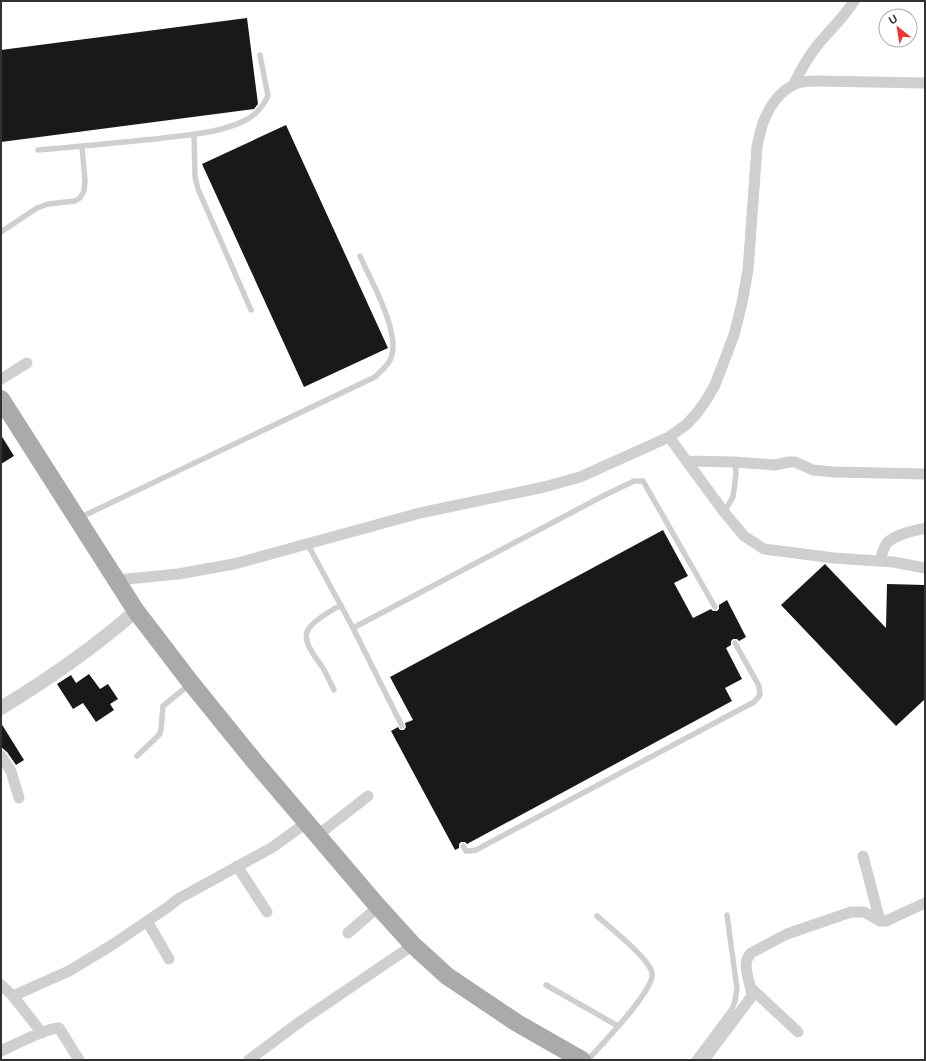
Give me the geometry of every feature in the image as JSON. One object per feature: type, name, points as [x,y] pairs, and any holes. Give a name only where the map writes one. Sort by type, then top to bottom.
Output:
[{"type":"main road","points":[[1,399],[136,611],[190,683],[378,907],[434,966],[460,986],[517,1023],[582,1060]]},
{"type":"street","points":[[794,84],[813,51],[845,15],[854,1]]},
{"type":"street","points":[[117,580],[211,569],[308,545],[420,513],[544,488],[580,477],[669,437],[687,424],[705,402],[714,385],[734,335],[748,270],[757,147],[760,132],[768,111],[784,91],[794,84],[817,81],[925,83]]},
{"type":"street","points":[[1,379],[27,363]]},
{"type":"street","points":[[669,437],[724,512],[744,536],[764,549],[834,558],[880,561],[925,568]]},
{"type":"street","points":[[687,461],[775,465],[796,462],[813,470],[834,472],[925,474]]},
{"type":"street","points":[[880,561],[888,542],[901,535],[925,528]]},
{"type":"street","points":[[1,708],[82,655],[136,611]]},
{"type":"street","points":[[1,756],[11,771],[19,798]]},
{"type":"street","points":[[13,996],[69,972],[112,945],[178,899],[273,847],[313,829],[368,796]]},
{"type":"street","points":[[863,856],[880,921]]},
{"type":"street","points":[[237,866],[267,912]]},
{"type":"street","points":[[704,1060],[752,996],[752,989],[747,970],[747,958],[750,953],[787,934],[851,912],[864,912],[880,921],[886,921],[925,903]]},
{"type":"street","points":[[348,933],[378,907]]},
{"type":"street","points":[[147,921],[169,959]]},
{"type":"street","points":[[249,1060],[300,1021],[413,945]]},
{"type":"street","points":[[1,985],[13,996],[42,1033]]},
{"type":"street","points":[[752,989],[798,1032]]},
{"type":"street","points":[[1,1051],[42,1033],[59,1028],[79,1060]]},
{"type":"lane","points":[[38,150],[82,147],[194,134],[214,131],[239,123],[257,113],[263,106],[268,96],[260,55]]},
{"type":"lane","points":[[194,134],[195,177],[198,189],[251,310]]},
{"type":"lane","points":[[1,232],[37,208],[48,204],[75,201],[80,198],[84,191],[85,182],[82,147]]},
{"type":"lane","points":[[77,519],[375,377],[385,369],[391,358],[394,346],[392,331],[388,318],[360,256]]},
{"type":"lane","points":[[724,512],[733,497],[736,474],[735,462]]},
{"type":"lane","points":[[353,628],[596,499],[634,481],[643,481],[715,607]]},
{"type":"lane","points":[[308,545],[353,628],[402,726]]},
{"type":"lane","points":[[334,690],[306,639],[309,627],[341,605]]},
{"type":"lane","points":[[463,846],[466,851],[476,850],[754,702],[760,695],[759,686],[735,643]]},
{"type":"lane","points":[[138,756],[159,736],[163,706],[190,683]]},
{"type":"lane","points":[[694,1060],[726,1018],[736,1001],[737,989],[727,915]]},
{"type":"lane","points":[[588,1060],[642,998],[652,982],[652,973],[647,963],[636,951],[597,916]]},
{"type":"lane","points":[[546,985],[618,1026]]},
{"type":"building","points":[[247,18],[258,104],[254,109],[1,142],[1,50]]},
{"type":"building","points":[[286,125],[388,348],[304,387],[202,164]]},
{"type":"building","points":[[1,435],[14,456],[1,464]]},
{"type":"building","points":[[663,530],[688,576],[674,583],[693,618],[711,609],[713,611],[717,611],[719,609],[719,605],[727,600],[746,637],[739,641],[737,639],[733,639],[731,641],[731,645],[726,648],[742,679],[725,688],[732,701],[467,844],[465,842],[461,842],[459,844],[459,848],[455,850],[391,731],[398,727],[400,730],[404,730],[406,727],[405,723],[413,720],[390,677]]},
{"type":"building","points":[[825,564],[886,628],[887,584],[925,585],[925,699],[896,726],[781,605]]},
{"type":"building","points":[[89,674],[100,689],[108,684],[118,699],[110,704],[114,710],[96,722],[83,703],[73,709],[57,684],[71,675],[76,683]]},
{"type":"building","points":[[1,723],[24,760],[16,765],[7,752],[1,747]]}]
